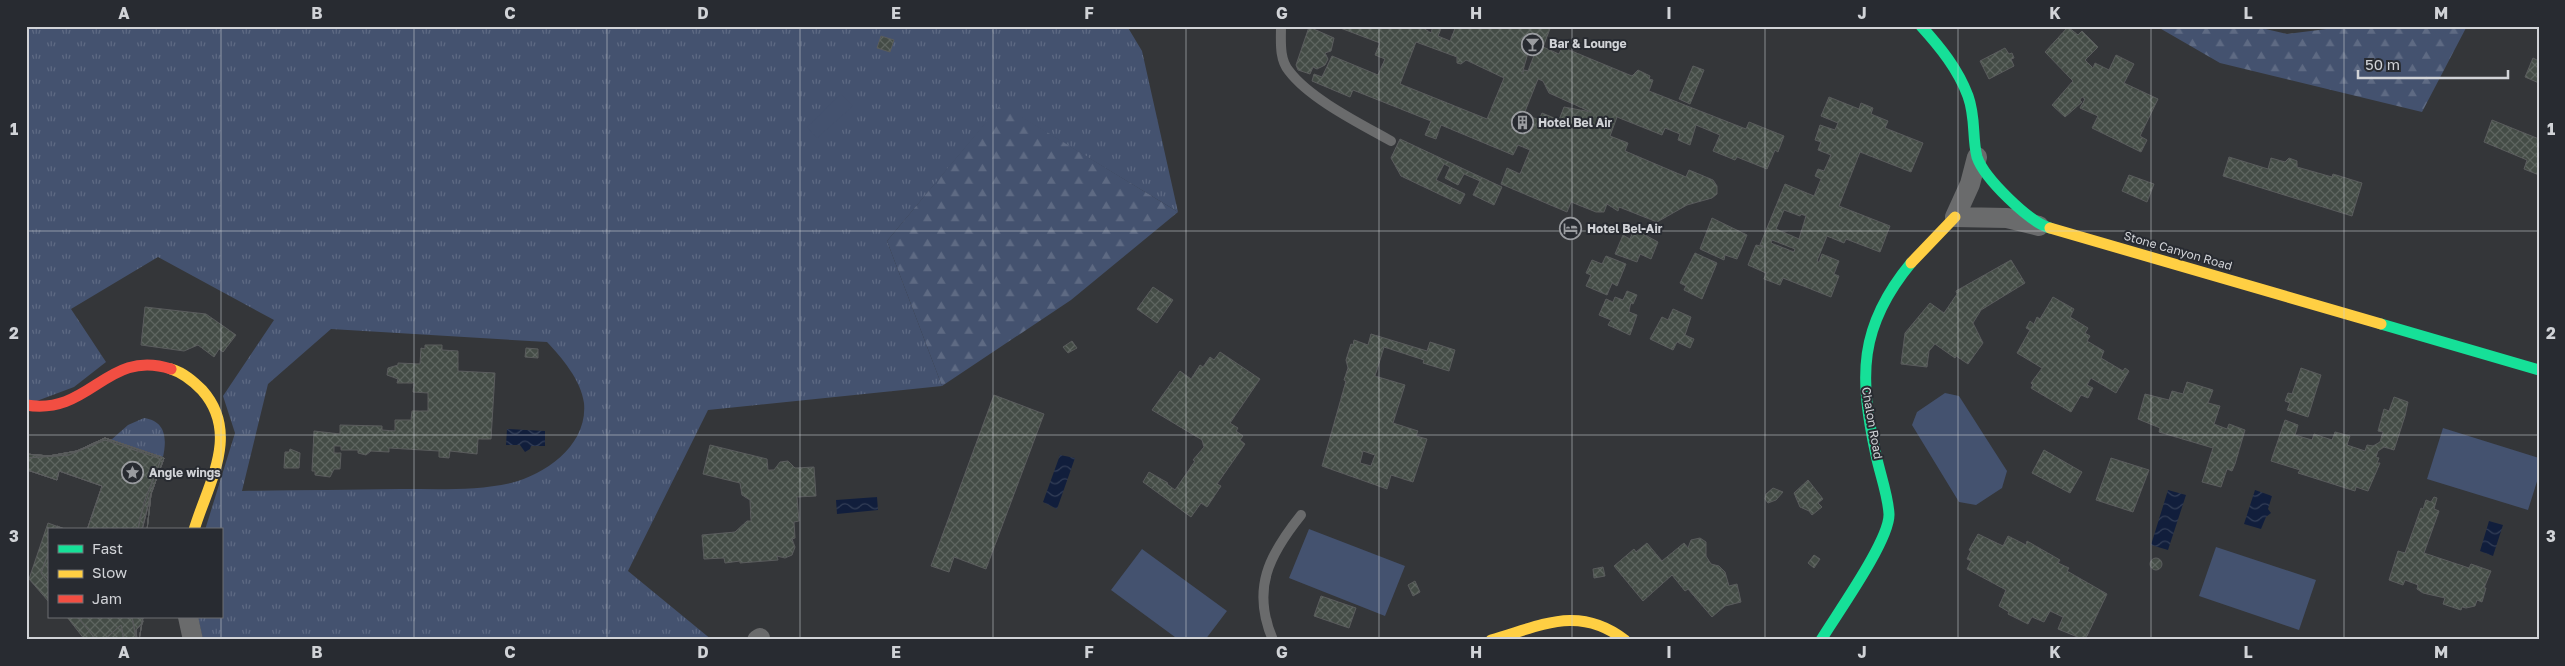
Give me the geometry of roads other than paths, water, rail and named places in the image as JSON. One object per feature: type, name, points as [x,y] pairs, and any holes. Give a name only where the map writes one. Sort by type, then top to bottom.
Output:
[{"type":"street","name":"Stone Canyon Road","points":[[1921,26],[1943,50],[1960,78],[1970,101],[1977,157],[1988,175],[2007,196],[2045,227],[2539,370]]},
{"type":"street","name":"Chalon Road","points":[[1821,640],[1884,536],[1889,515],[1864,388],[1870,330],[1882,302],[1899,276],[1955,217],[1970,184],[1977,157]]},
{"type":"street","points":[[1955,217],[2007,218],[2045,227]]},
{"type":"street","points":[[26,405],[52,408],[82,396],[113,372],[138,365],[158,365],[182,371],[200,387],[216,408],[222,432],[220,458],[195,528]]},
{"type":"street","points":[[188,618],[193,640]]},
{"type":"street","points":[[1491,640],[1573,619],[1596,624],[1614,631],[1625,640]]},
{"type":"lane","points":[[1282,26],[1280,48],[1288,70],[1332,107],[1392,141]]},
{"type":"lane","points":[[1273,640],[1267,625],[1262,602],[1267,568],[1279,542],[1301,515]]},
{"type":"water","points":[[507,429],[545,431],[545,446],[531,446],[525,452],[520,445],[506,445]]},
{"type":"water","points":[[1060,455],[1075,458],[1057,509],[1043,502]]},
{"type":"water","points":[[2168,490],[2186,495],[2168,550],[2151,545]]},
{"type":"water","points":[[2255,490],[2272,496],[2268,509],[2271,513],[2266,517],[2261,529],[2244,524]]},
{"type":"water","points":[[877,497],[878,510],[837,514],[836,500]]},
{"type":"water","points":[[2489,521],[2503,525],[2493,556],[2480,551]]},
{"type":"place","name":"Bar & Lounge","points":[[1533,44]]},
{"type":"place","name":"Hotel Bel Air","points":[[1522,123]]},
{"type":"place","name":"Hotel Bel-Air","points":[[1571,229]]},
{"type":"place","name":"Angle wings","points":[[133,473]]}]
